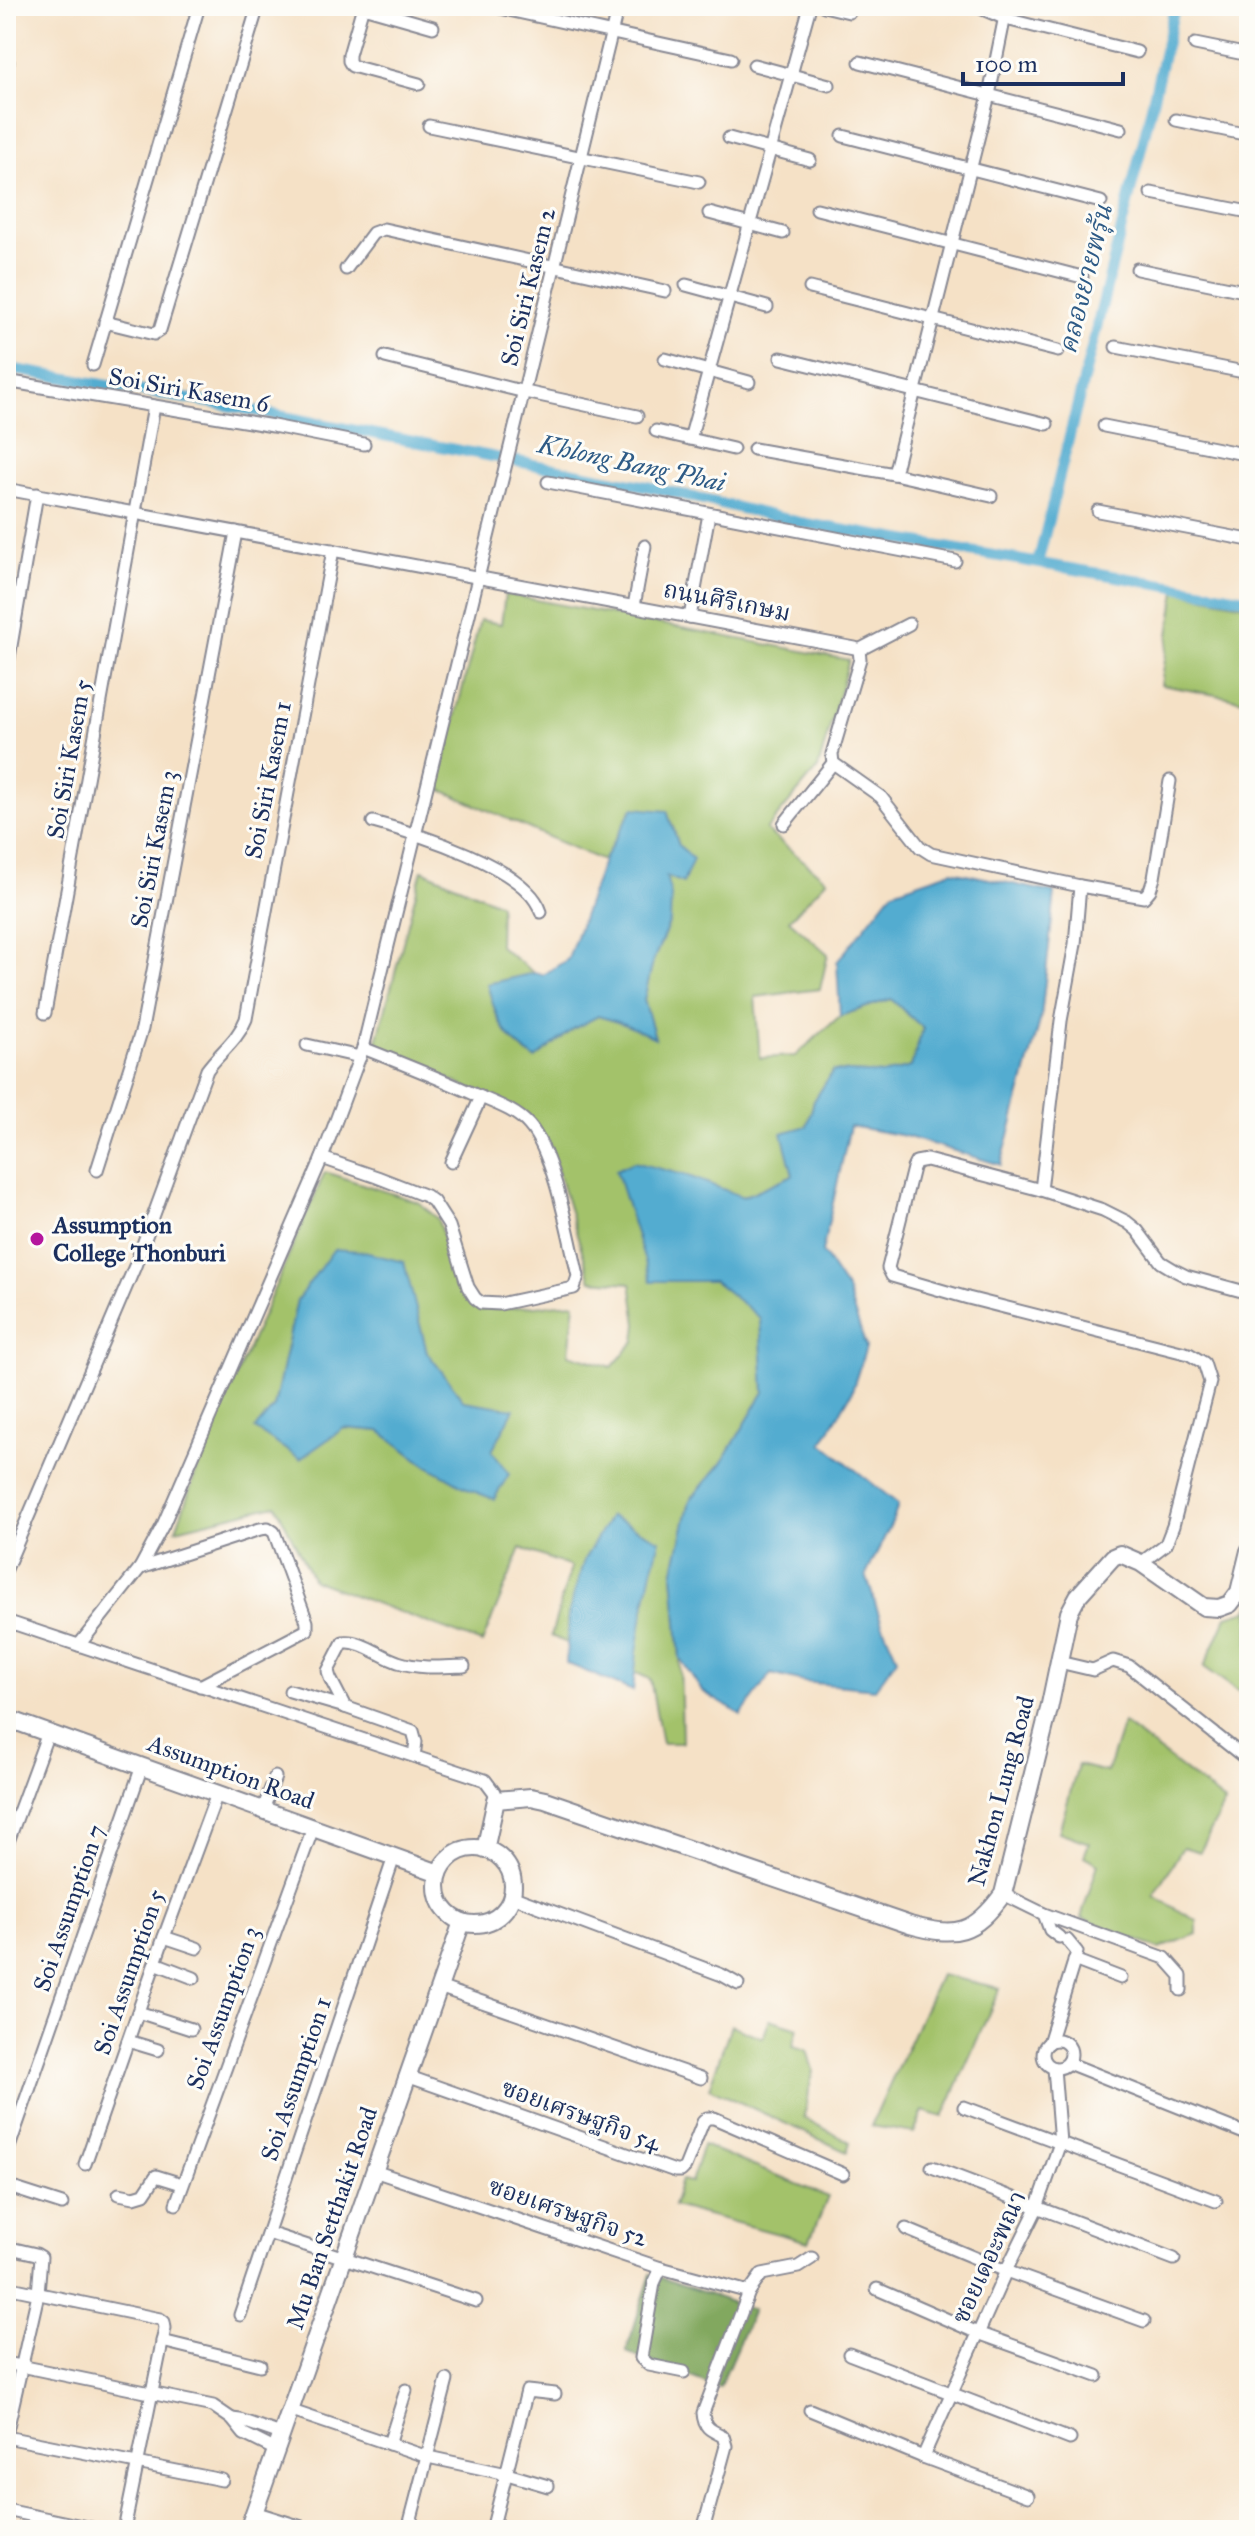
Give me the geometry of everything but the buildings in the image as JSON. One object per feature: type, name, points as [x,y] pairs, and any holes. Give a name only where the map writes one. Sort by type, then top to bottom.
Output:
[{"type":"street","points":[[93,365],[199,6]]},
{"type":"street","points":[[105,322],[154,334],[160,330],[258,6]]},
{"type":"street","points":[[419,84],[352,66],[349,55],[363,6],[433,27]]},
{"type":"street","points":[[491,6],[731,59]]},
{"type":"street","name":"Soi Siri Kasem 2","points":[[79,1645],[140,1568],[163,1525],[322,1158],[362,1052],[618,6]]},
{"type":"street","points":[[690,439],[810,6]]},
{"type":"street","points":[[824,6],[849,12]]},
{"type":"street","points":[[976,6],[1006,19],[1137,52]]},
{"type":"street","points":[[894,474],[989,95],[1007,6]]},
{"type":"street","points":[[1195,44],[1249,55]]},
{"type":"street","points":[[860,62],[1121,129]]},
{"type":"street","points":[[754,65],[829,85]]},
{"type":"street","points":[[1176,120],[1249,135]]},
{"type":"street","points":[[429,126],[699,182]]},
{"type":"street","points":[[843,136],[1101,202]]},
{"type":"street","points":[[729,138],[810,160]]},
{"type":"street","points":[[1151,193],[1249,212]]},
{"type":"street","points":[[817,209],[1082,277]]},
{"type":"street","points":[[709,213],[783,233]]},
{"type":"street","points":[[346,269],[373,233],[384,229],[665,291]]},
{"type":"street","points":[[1137,269],[1249,292]]},
{"type":"street","points":[[686,285],[767,307]]},
{"type":"street","points":[[810,288],[1058,351]]},
{"type":"street","points":[[1116,347],[1249,373]]},
{"type":"street","points":[[385,357],[637,416]]},
{"type":"street","points":[[781,358],[1047,424]]},
{"type":"street","points":[[665,359],[749,382]]},
{"type":"street","name":"Soi Siri Kasem 6","points":[[6,381],[364,444]]},
{"type":"street","name":"Soi Siri Kasem 5","points":[[45,1013],[154,406]]},
{"type":"street","points":[[1104,426],[1249,455]]},
{"type":"street","points":[[656,431],[733,449]]},
{"type":"street","points":[[754,449],[894,474],[991,496]]},
{"type":"street","points":[[548,482],[955,561]]},
{"type":"street","name":"ถนนศิริเกษม","points":[[6,489],[859,650]]},
{"type":"street","points":[[6,675],[37,494]]},
{"type":"street","points":[[1098,511],[1249,538]]},
{"type":"street","points":[[690,617],[709,514]]},
{"type":"street","name":"Soi Siri Kasem 3","points":[[97,1170],[142,1029],[236,532]]},
{"type":"street","points":[[634,606],[645,546]]},
{"type":"street","name":"Soi Siri Kasem 1","points":[[6,1569],[135,1266],[207,1070],[234,1040],[246,1019],[333,550]]},
{"type":"street","points":[[784,824],[833,763],[832,754],[860,659],[859,650],[909,624]]},
{"type":"street","points":[[833,763],[881,797],[920,847],[931,854],[1144,897],[1154,878],[1170,781]]},
{"type":"street","points":[[373,822],[417,834],[473,857],[517,882],[538,902],[541,912]]},
{"type":"street","points":[[1041,1190],[1061,1021],[1075,944],[1080,886]]},
{"type":"street","points":[[307,1045],[362,1052],[481,1097],[528,1124],[555,1182],[578,1276],[574,1288],[500,1304],[481,1303],[468,1287],[449,1226],[433,1201],[389,1181],[322,1158]]},
{"type":"street","points":[[451,1162],[481,1097]]},
{"type":"street","points":[[1249,1293],[1176,1271],[1161,1262],[1137,1230],[1127,1222],[1089,1205],[927,1160],[916,1162],[911,1175],[889,1272],[896,1278],[968,1298],[1189,1354],[1204,1363],[1210,1382],[1173,1526],[1166,1544],[1141,1563],[1204,1607],[1219,1608],[1230,1604],[1239,1592],[1249,1551]]},
{"type":"street","points":[[140,1568],[260,1529],[268,1528],[274,1532],[307,1622],[307,1630],[200,1686]]},
{"type":"street","name":"Nakhon Lung Road","points":[[496,1800],[531,1797],[545,1800],[939,1933],[953,1934],[972,1928],[989,1914],[1003,1894],[1069,1613],[1078,1596],[1113,1557],[1120,1554],[1141,1563]]},
{"type":"street","points":[[6,1621],[485,1780],[496,1800],[485,1850]]},
{"type":"street","points":[[345,1707],[328,1671],[343,1642],[356,1643],[381,1657],[408,1665],[464,1666]]},
{"type":"street","points":[[1059,1662],[1093,1670],[1113,1661],[1129,1666],[1249,1761]]},
{"type":"street","points":[[290,1691],[413,1731],[416,1742],[414,1756]]},
{"type":"street","name":"Assumption Road","points":[[6,1718],[439,1873]]},
{"type":"street","points":[[6,1847],[48,1733]]},
{"type":"street","name":"Soi Assumption 7","points":[[6,2156],[142,1766]]},
{"type":"street","points":[[263,1810],[275,1777]]},
{"type":"street","name":"Soi Assumption 5","points":[[85,2164],[217,1794]]},
{"type":"street","name":"Soi Assumption 3","points":[[176,2204],[313,1828]]},
{"type":"street","points":[[474,1848],[485,1850],[500,1857],[508,1869],[513,1882],[511,1896],[504,1910],[491,1920],[475,1924],[462,1922],[447,1912],[439,1899],[439,1873],[448,1859],[460,1851],[474,1848]]},
{"type":"street","name":"Soi Assumption 1","points":[[240,2315],[394,1857]]},
{"type":"street","points":[[1003,1894],[1044,1914],[1165,1958],[1181,1976],[1181,1990]]},
{"type":"street","points":[[511,1896],[722,1975],[738,1984]]},
{"type":"street","points":[[1044,1914],[1050,1930],[1077,1952],[1074,1960],[1121,1978]]},
{"type":"street","name":"Mu Ban Setthakit Road","points":[[248,2530],[462,1922]]},
{"type":"street","points":[[164,1937],[197,1948]]},
{"type":"street","name":"ซอยเดอะพณา","points":[[923,2457],[1037,2208],[1060,2143],[1054,2068],[1046,2064],[1043,2056],[1074,1960]]},
{"type":"street","points":[[155,1963],[194,1978]]},
{"type":"street","points":[[439,1987],[701,2078]]},
{"type":"street","points":[[138,2012],[191,2029]]},
{"type":"street","points":[[128,2041],[158,2050]]},
{"type":"street","points":[[1049,2043],[1062,2041],[1069,2046],[1071,2055],[1068,2063],[1054,2068]]},
{"type":"street","points":[[1068,2063],[1249,2135]]},
{"type":"street","name":"ซอยเศรษฐกิจ 54","points":[[407,2076],[675,2171],[685,2167],[703,2122],[714,2118],[843,2174]]},
{"type":"street","points":[[964,2107],[1216,2201]]},
{"type":"street","points":[[932,2167],[1174,2259]]},
{"type":"street","name":"ซอยเศรษฐกิจ 52","points":[[374,2171],[661,2268],[749,2292]]},
{"type":"street","points":[[119,2194],[134,2197],[144,2194],[156,2176],[182,2184]]},
{"type":"street","points":[[6,2186],[62,2204]]},
{"type":"street","points":[[906,2229],[1006,2271],[1144,2321]]},
{"type":"street","points":[[268,2233],[476,2301]]},
{"type":"street","points":[[6,2247],[41,2257],[38,2294],[6,2436],[222,2480]]},
{"type":"street","points":[[703,2530],[726,2446],[723,2436],[708,2429],[703,2413],[749,2292],[762,2274],[798,2267],[812,2258]]},
{"type":"street","points":[[661,2268],[654,2283],[641,2358],[649,2365],[684,2372]]},
{"type":"street","points":[[6,2287],[164,2322],[154,2392],[124,2530]]},
{"type":"street","points":[[877,2289],[978,2333],[1097,2376]]},
{"type":"street","points":[[162,2341],[260,2365]]},
{"type":"street","points":[[849,2354],[1070,2439]]},
{"type":"street","points":[[6,2363],[213,2406],[278,2442]]},
{"type":"street","points":[[408,2530],[447,2380]]},
{"type":"street","points":[[389,2444],[406,2390]]},
{"type":"street","points":[[492,2530],[527,2391],[555,2394]]},
{"type":"street","points":[[289,2410],[428,2457],[548,2486]]},
{"type":"street","points":[[810,2410],[1028,2496]]},
{"type":"street","points":[[6,2510],[101,2530]]},
{"type":"street","points":[[254,2512],[311,2530]]},
{"type":"green space","points":[[1176,591],[1249,606],[1249,701],[1161,685]]},
{"type":"green space","points":[[505,594],[849,660],[818,768],[766,830],[827,880],[789,920],[828,954],[820,989],[755,997],[760,1058],[795,1056],[840,1016],[891,999],[923,1028],[911,1067],[883,1074],[833,1071],[814,1101],[793,1175],[743,1197],[688,1176],[651,1281],[714,1281],[760,1317],[764,1392],[722,1463],[690,1500],[673,1574],[680,1658],[682,1743],[662,1743],[650,1679],[551,1636],[571,1567],[521,1548],[482,1643],[313,1580],[276,1505],[176,1529],[204,1450],[325,1172],[418,1202],[437,1218],[466,1301],[478,1310],[575,1303],[569,1354],[612,1367],[635,1341],[637,1324],[631,1283],[591,1280],[549,1143],[529,1117],[376,1045],[422,870],[500,904],[499,946],[534,973],[487,984],[503,1028],[515,1043],[535,1059],[573,1029],[598,1016],[655,1037],[644,1000],[653,961],[670,921],[666,875],[679,846],[672,824],[633,808],[603,861],[437,788],[480,620],[501,624]],"holes":[[[403,1262],[427,1352],[464,1401],[492,1452],[470,1490],[426,1465],[380,1431],[344,1428],[300,1458],[256,1429],[274,1407],[297,1300]]]},
{"type":"green space","points":[[1249,1607],[1249,1699],[1204,1667],[1227,1616]]},
{"type":"green space","points":[[1123,1723],[1225,1802],[1200,1852],[1183,1847],[1154,1896],[1197,1921],[1197,1934],[1159,1949],[1081,1918],[1098,1864],[1084,1856],[1089,1843],[1059,1832],[1078,1765],[1107,1772]]},
{"type":"green space","points":[[940,1975],[1000,1988],[943,2117],[923,2111],[914,2133],[871,2126]]},
{"type":"green space","points":[[770,2019],[798,2028],[793,2046],[807,2050],[813,2070],[804,2118],[850,2142],[847,2152],[709,2088],[731,2025],[763,2038]]},
{"type":"green space","points":[[703,2145],[828,2197],[809,2242],[673,2206],[681,2180],[691,2182]]},
{"type":"green space","points":[[651,2274],[753,2310],[719,2388],[626,2352]]},
{"type":"water","points":[[633,808],[667,811],[679,846],[693,859],[683,883],[666,876],[671,895],[670,921],[653,961],[644,1000],[655,1038],[598,1016],[573,1029],[535,1059],[508,1035],[487,984],[534,973],[543,975],[568,959],[603,861]]},
{"type":"water","points":[[952,871],[1055,893],[1041,1017],[1001,1165],[905,1136],[850,1126],[822,1252],[847,1290],[866,1347],[851,1394],[822,1443],[898,1504],[866,1575],[897,1658],[875,1689],[804,1682],[771,1674],[741,1715],[702,1691],[680,1658],[673,1574],[690,1500],[722,1463],[764,1392],[760,1318],[714,1281],[651,1281],[616,1170],[634,1162],[688,1176],[743,1197],[793,1175],[782,1133],[807,1126],[814,1101],[833,1071],[883,1074],[911,1067],[923,1028],[891,999],[840,1016],[837,962],[893,891]]},
{"type":"water","points":[[334,1249],[360,1251],[404,1262],[427,1352],[464,1401],[514,1409],[492,1451],[509,1474],[494,1499],[470,1490],[426,1465],[380,1431],[344,1428],[300,1459],[255,1429],[274,1407],[297,1300]]},
{"type":"water","points":[[610,1516],[660,1540],[643,1615],[633,1691],[566,1663],[569,1612],[584,1560]]},
{"type":"waterway","name":"คลองยายพรุ้น","points":[[1038,562],[1175,6]]},
{"type":"waterway","name":"Khlong Bang Phai","points":[[6,368],[230,406],[650,487],[803,523],[1249,599]]},
{"type":"place","name":"Assumption College Thonburi","points":[[37,1239]]}]
